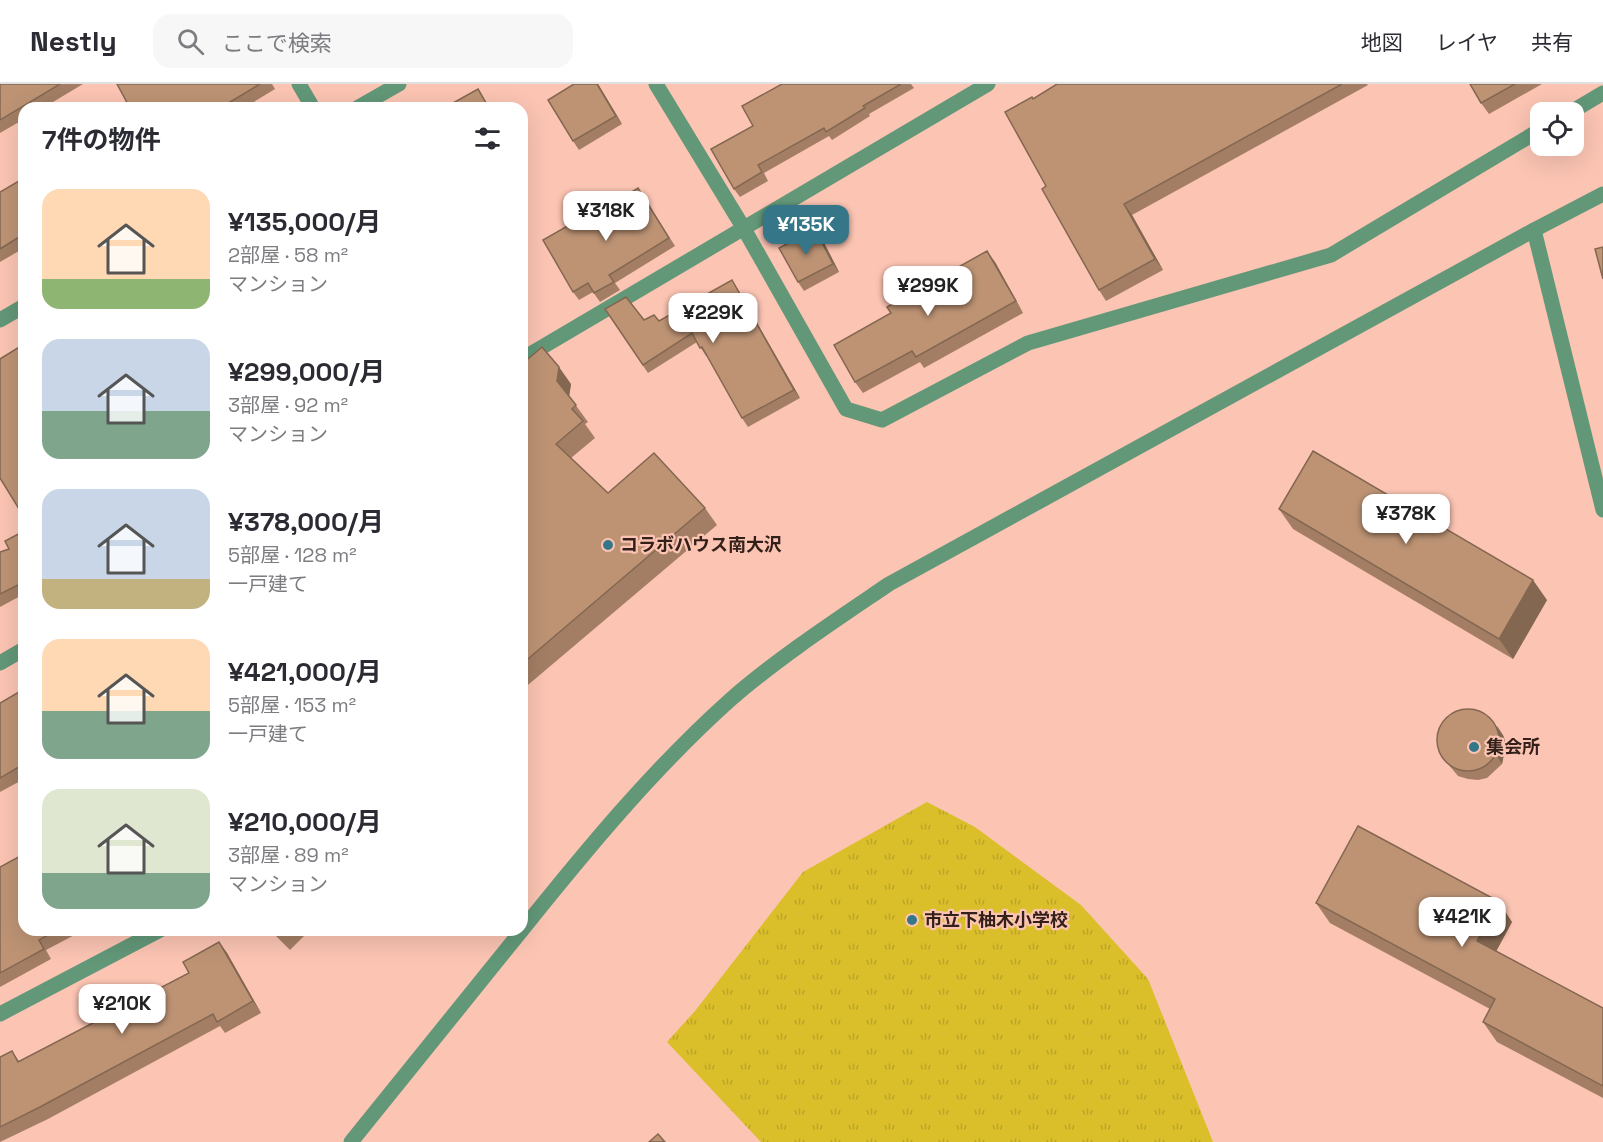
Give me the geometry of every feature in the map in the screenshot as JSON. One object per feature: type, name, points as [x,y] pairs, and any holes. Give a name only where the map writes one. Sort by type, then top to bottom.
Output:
[{"type":"street","points":[[299,84],[310,102]]},
{"type":"street","points":[[368,102],[399,84]]},
{"type":"street","points":[[656,84],[743,227],[846,409],[882,420],[1028,343],[1331,255],[1530,136]]},
{"type":"street","points":[[528,355],[988,84]]},
{"type":"street","points":[[1584,104],[1603,93]]},
{"type":"street","points":[[528,923],[609,824],[668,760],[731,699],[809,639],[889,584],[1603,194]]},
{"type":"street","points":[[1534,230],[1603,510]]},
{"type":"street","points":[[0,320],[18,310]]},
{"type":"street","points":[[0,663],[18,652]]},
{"type":"street","points":[[0,1014],[149,936]]},
{"type":"street","points":[[351,1142],[517,936]]},
{"type":"green space","points":[[927,802],[975,827],[1081,905],[1148,979],[1213,1142],[761,1142],[667,1042],[695,1011],[803,872]]},
{"type":"building","points":[[0,84],[60,84],[30,102],[18,102],[18,109],[0,120]]},
{"type":"building","points":[[117,84],[260,84],[230,102],[127,102]]},
{"type":"building","points":[[574,84],[597,84],[616,116],[573,141],[548,100]]},
{"type":"building","points":[[782,84],[901,84],[863,106],[865,108],[826,132],[824,128],[758,165],[762,172],[734,189],[711,149],[753,126],[742,106]]},
{"type":"building","points":[[1057,84],[1342,84],[1124,204],[1155,259],[1099,290],[1042,189],[1046,186],[1005,112],[1032,97],[1033,99]]},
{"type":"building","points":[[1470,84],[1515,84],[1481,103]]},
{"type":"building","points":[[478,89],[486,102],[455,102]]},
{"type":"building","points":[[18,182],[18,238],[0,249],[0,192]]},
{"type":"building","points":[[638,188],[669,238],[609,275],[614,282],[594,293],[588,283],[573,292],[543,240],[590,213],[592,217]]},
{"type":"building","points":[[815,229],[833,264],[798,282],[779,248]]},
{"type":"building","points":[[1603,247],[1603,279],[1595,249]]},
{"type":"building","points":[[987,251],[1016,301],[916,357],[912,351],[855,382],[834,345],[891,313],[887,307]]},
{"type":"building","points":[[732,280],[794,390],[742,418],[692,333],[643,365],[605,309],[626,297],[644,320],[654,315],[659,321]]},
{"type":"building","name":"コラボハウス南大沢","points":[[542,347],[559,367],[557,381],[576,405],[572,409],[583,421],[556,444],[608,493],[654,453],[705,508],[528,659],[528,359]]},
{"type":"building","points":[[18,348],[18,507],[0,478],[0,359]]},
{"type":"building","points":[[1313,451],[1533,580],[1499,639],[1279,509]]},
{"type":"building","points":[[18,534],[18,585],[0,594],[0,552],[9,549],[5,541]]},
{"type":"building","points":[[18,692],[18,768],[0,778],[0,703]]},
{"type":"building","name":"集会所","points":[[1462,709],[1474,709],[1490,718],[1497,728],[1499,740],[1497,752],[1490,762],[1474,771],[1462,771],[1451,766],[1442,757],[1437,746],[1437,734],[1442,723],[1451,714]]},
{"type":"building","points":[[1358,826],[1498,901],[1477,941],[1603,1008],[1603,1086],[1483,1022],[1495,999],[1316,903]]},
{"type":"building","points":[[18,857],[18,936],[46,936],[39,940],[44,949],[0,973],[0,867]]},
{"type":"building","points":[[219,942],[253,1001],[217,1022],[213,1014],[0,1127],[0,1057],[12,1051],[18,1062],[189,973],[183,962]]},
{"type":"building","points":[[658,1134],[665,1142],[649,1142]]},
{"type":"place","name":"コラボハウス南大沢","points":[[608,545]]},
{"type":"place","name":"集会所","points":[[1474,747]]},
{"type":"place","name":"市立下柚木小学校","points":[[912,920]]}]
